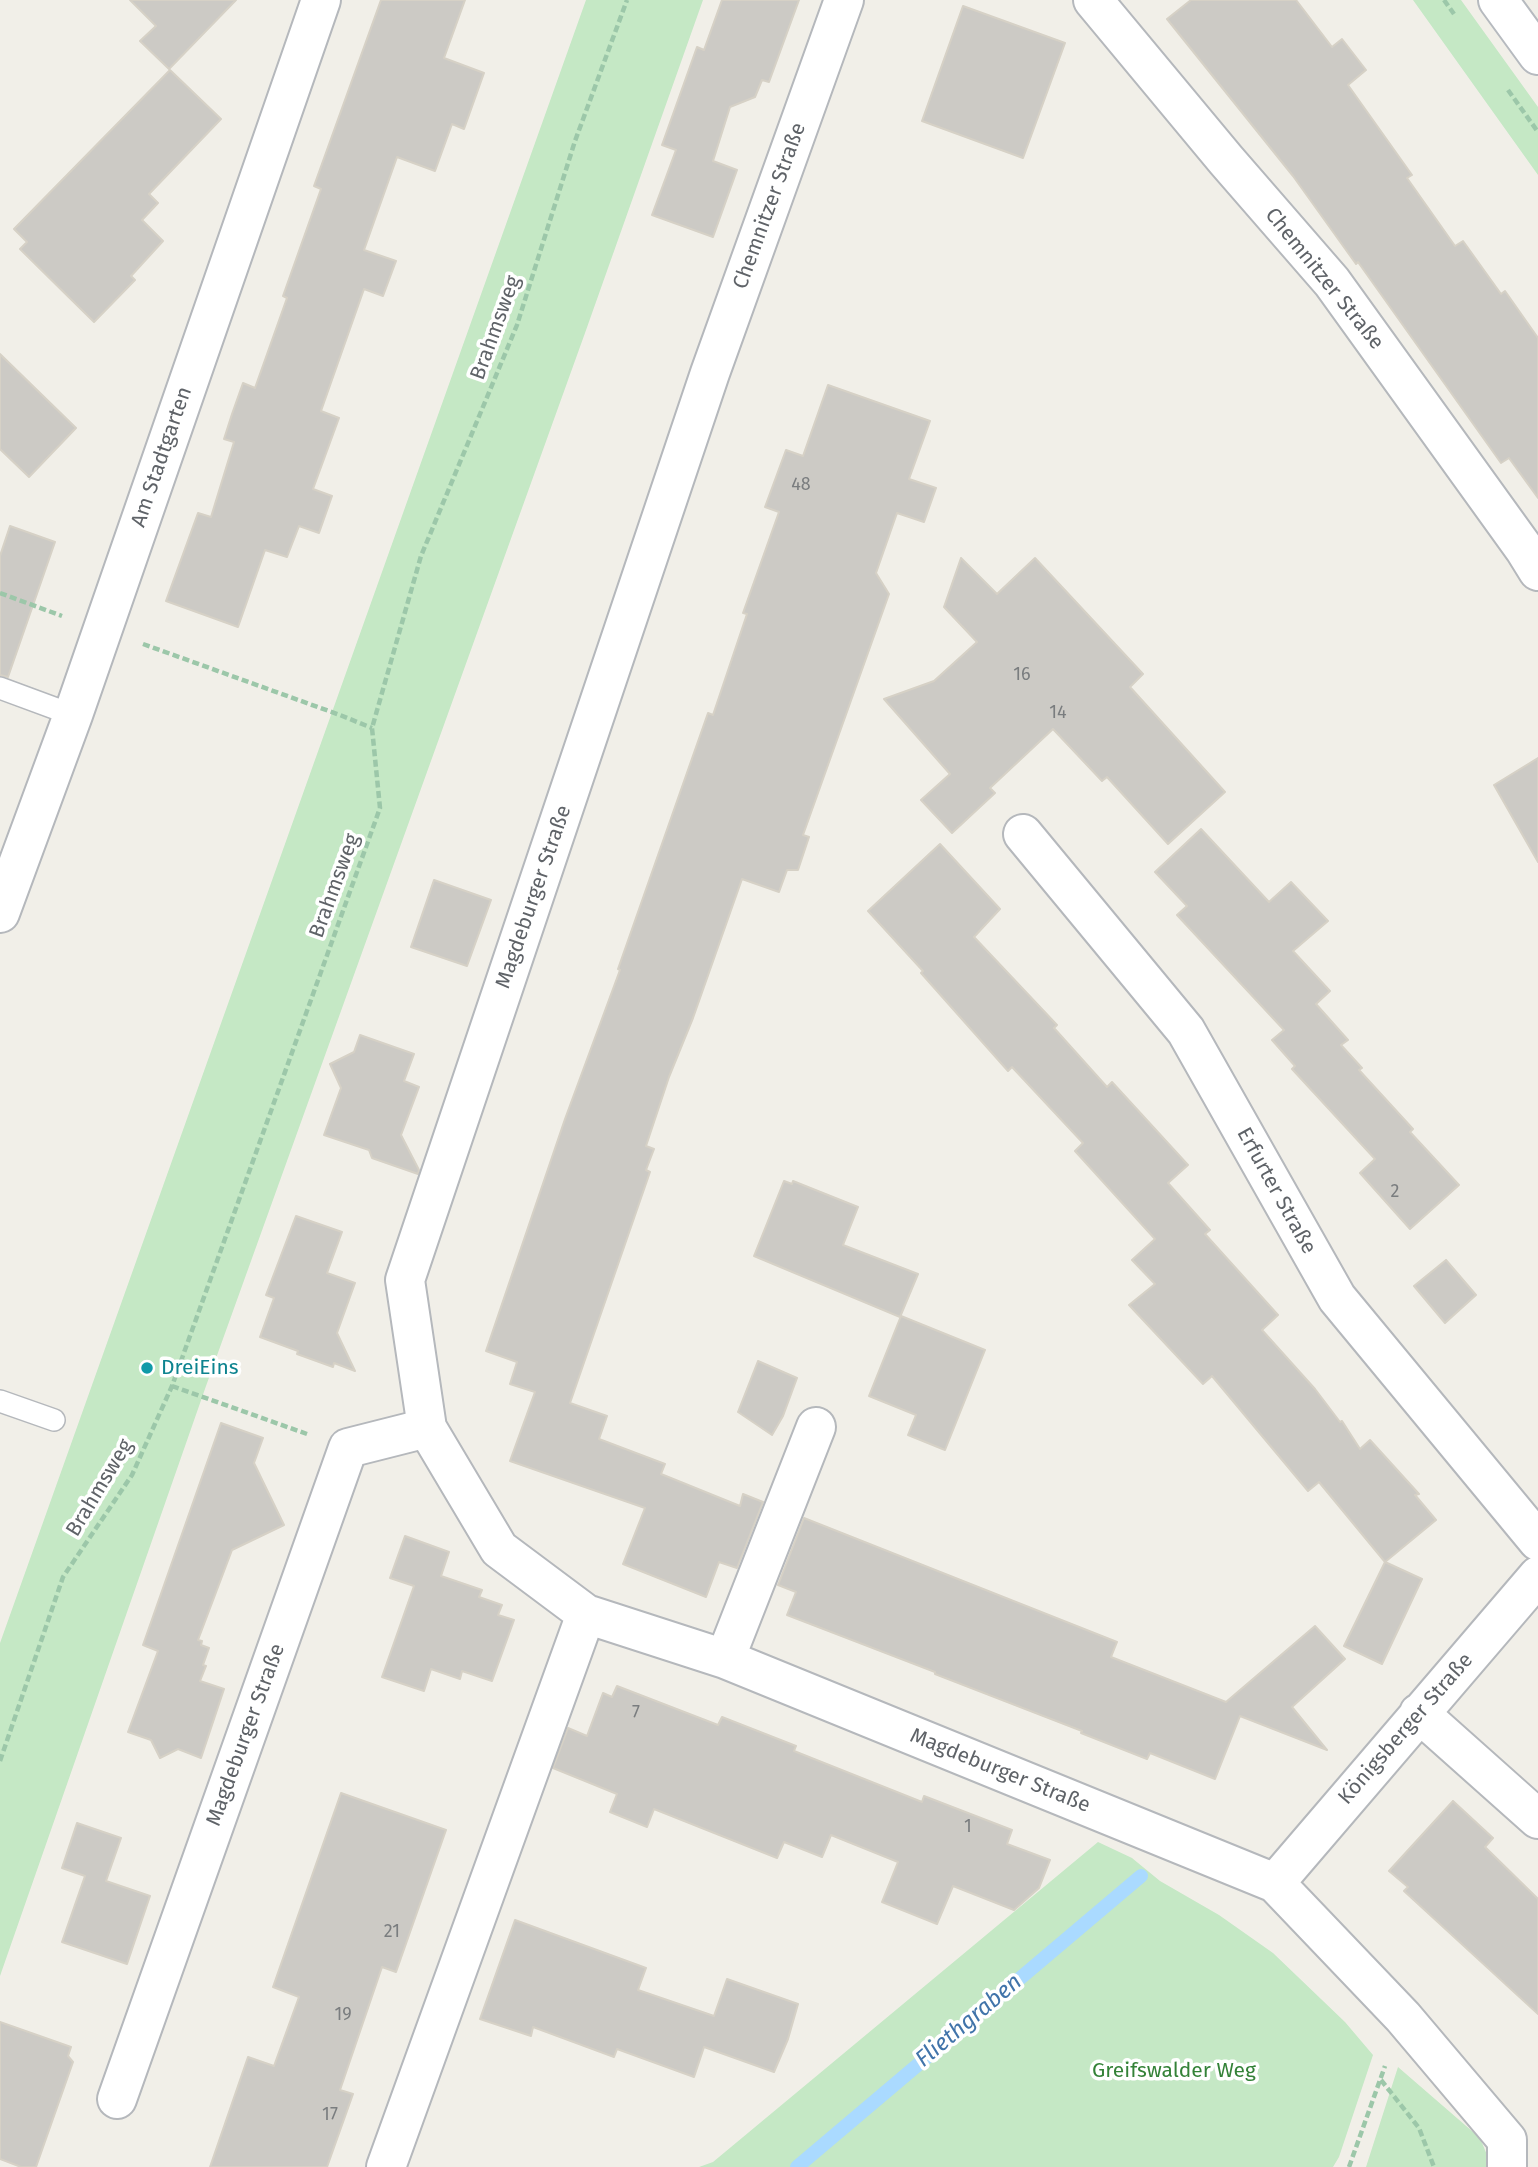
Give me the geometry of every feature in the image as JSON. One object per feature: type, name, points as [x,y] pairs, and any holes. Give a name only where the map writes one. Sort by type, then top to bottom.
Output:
[{"type":"street","name":"Am Stadtgarten","points":[[0,913],[73,715],[321,0]]},
{"type":"street","name":"Chemnitzer Straße","points":[[710,373],[845,0]]},
{"type":"street","name":"Chemnitzer Straße","points":[[1093,0],[1332,282],[1525,550],[1538,572]]},
{"type":"street","points":[[1498,0],[1538,55]]},
{"type":"street","name":"Magdeburger Straße","points":[[710,373],[405,1280],[427,1428],[499,1549],[586,1614],[725,1659],[1275,1883]]},
{"type":"street","name":"Erfurter Straße","points":[[1023,834],[1185,1031],[1337,1298],[1538,1541]]},
{"type":"street","points":[[725,1659],[817,1427]]},
{"type":"street","points":[[348,1448],[427,1428]]},
{"type":"street","name":"Magdeburger Straße","points":[[117,2099],[348,1448]]},
{"type":"street","name":"Königsberger Straße","points":[[1275,1883],[1538,1576]]},
{"type":"street","points":[[386,2167],[586,1614]]},
{"type":"street","points":[[1419,1713],[1538,1819]]},
{"type":"street","points":[[1275,1883],[1403,2017],[1507,2140],[1507,2167]]},
{"type":"lane","points":[[0,688],[73,715]]},
{"type":"lane","points":[[0,1402],[54,1420]]},
{"type":"path","name":"Brahmsweg","points":[[0,1761],[63,1577],[132,1475],[172,1387],[380,808],[372,728],[421,556],[517,325],[575,141],[627,0]]},
{"type":"path","points":[[0,593],[372,728]]},
{"type":"path","points":[[172,1387],[348,1448]]},
{"type":"path","points":[[1349,2167],[1403,2017]]},
{"type":"path","points":[[1381,2079],[1419,2128],[1434,2167]]},
{"type":"green space","points":[[586,0],[703,0],[206,1386],[0,1976],[0,1643]]},
{"type":"green space","points":[[1413,0],[1461,0],[1538,107],[1538,175]]},
{"type":"green space","name":"Greifswalder Weg","points":[[1098,1842],[1132,1858],[1160,1881],[1219,1915],[1273,1953],[1345,2022],[1373,2055],[1339,2157],[1333,2167],[699,2167],[713,2162]]},
{"type":"green space","points":[[1398,2067],[1480,2138],[1492,2167],[1366,2167]]},
{"type":"building","points":[[130,0],[236,0],[169,69],[140,41],[156,26]]},
{"type":"building","points":[[381,0],[465,0],[444,58],[484,73],[464,129],[452,124],[435,171],[397,157],[364,250],[396,261],[383,296],[364,289],[321,411],[339,418],[313,489],[332,496],[319,533],[299,526],[287,557],[265,550],[238,627],[166,601],[198,513],[211,517],[234,442],[224,439],[232,414],[243,383],[255,388],[287,298],[283,296],[321,189],[314,186]]},
{"type":"building","points":[[722,0],[799,0],[769,82],[762,80],[755,97],[730,107],[713,161],[737,170],[713,237],[652,215],[676,150],[662,145],[697,47],[704,50]]},
{"type":"building","points":[[1191,0],[1296,0],[1332,47],[1342,39],[1366,70],[1348,85],[1412,175],[1407,178],[1455,246],[1463,241],[1501,294],[1505,291],[1538,338],[1538,498],[1509,458],[1501,463],[1358,262],[1356,264],[1293,176],[1167,19]]},
{"type":"building","points":[[963,6],[1065,43],[1023,158],[922,121]]},
{"type":"building","points":[[170,70],[221,119],[149,194],[158,203],[142,220],[163,241],[131,276],[135,280],[94,322],[20,249],[27,242],[14,229]]},
{"type":"building","points":[[0,354],[76,428],[29,477],[0,449]]},
{"type":"building","points":[[828,385],[930,421],[909,479],[936,488],[924,522],[897,513],[876,573],[889,594],[803,835],[809,837],[798,870],[787,870],[779,892],[742,879],[646,1146],[654,1149],[646,1170],[650,1172],[570,1403],[607,1416],[599,1439],[665,1464],[661,1474],[740,1506],[743,1494],[763,1502],[737,1568],[719,1562],[706,1597],[623,1564],[645,1508],[510,1461],[535,1392],[510,1384],[517,1362],[486,1351],[708,713],[713,715],[747,614],[743,613],[779,512],[765,507],[786,450],[803,456]]},
{"type":"building","points":[[10,526],[55,542],[8,677],[0,675],[0,556]]},
{"type":"building","points":[[961,558],[997,594],[1035,558],[1143,674],[1130,687],[1225,792],[1168,844],[1107,777],[1102,781],[1053,729],[990,788],[995,793],[952,833],[921,800],[950,774],[884,699],[934,681],[977,642],[944,607]]},
{"type":"building","points":[[1538,758],[1538,862],[1494,785]]},
{"type":"building","points":[[1201,829],[1269,902],[1291,882],[1328,921],[1293,951],[1330,991],[1316,1004],[1348,1040],[1341,1045],[1362,1068],[1359,1070],[1413,1129],[1410,1132],[1459,1185],[1410,1229],[1360,1173],[1375,1159],[1292,1069],[1295,1066],[1272,1040],[1284,1030],[1177,915],[1187,906],[1155,872]]},
{"type":"building","points":[[940,844],[1000,909],[974,937],[1057,1025],[1054,1028],[1107,1087],[1112,1082],[1188,1165],[1168,1183],[1210,1230],[1205,1234],[1278,1315],[1262,1330],[1315,1389],[1340,1422],[1342,1421],[1360,1449],[1370,1440],[1419,1494],[1415,1495],[1436,1520],[1385,1562],[1319,1482],[1308,1491],[1212,1376],[1203,1384],[1129,1305],[1155,1284],[1132,1260],[1155,1239],[1075,1151],[1083,1143],[1012,1067],[1008,1071],[868,911]]},
{"type":"building","points":[[434,880],[491,900],[467,966],[411,947]]},
{"type":"building","points":[[360,1035],[414,1054],[404,1081],[419,1087],[401,1135],[419,1170],[418,1174],[372,1158],[369,1150],[324,1135],[341,1088],[330,1064],[354,1052]]},
{"type":"building","points":[[784,1181],[792,1184],[793,1181],[858,1207],[843,1245],[918,1274],[900,1317],[754,1256]]},
{"type":"building","points":[[296,1216],[342,1232],[327,1273],[355,1283],[337,1333],[355,1371],[334,1363],[333,1367],[260,1337],[274,1298],[266,1295]]},
{"type":"building","points":[[1446,1260],[1476,1295],[1445,1323],[1414,1286]]},
{"type":"building","points":[[901,1316],[985,1350],[945,1450],[908,1435],[916,1415],[869,1396]]},
{"type":"building","points":[[758,1361],[797,1378],[783,1416],[772,1435],[738,1412]]},
{"type":"building","points":[[221,1423],[263,1438],[254,1463],[284,1525],[232,1550],[198,1640],[202,1641],[201,1645],[209,1648],[200,1681],[224,1689],[201,1758],[178,1749],[160,1758],[151,1740],[128,1732],[158,1651],[143,1645]]},
{"type":"building","points":[[804,1518],[1117,1642],[1111,1657],[1226,1702],[1315,1626],[1345,1659],[1292,1707],[1327,1750],[1240,1716],[1215,1779],[1150,1753],[1147,1759],[787,1615],[796,1592],[778,1585]]},
{"type":"building","points":[[405,1536],[449,1552],[441,1576],[482,1590],[479,1597],[502,1605],[498,1615],[514,1620],[492,1681],[462,1671],[460,1679],[431,1669],[424,1691],[382,1677],[414,1586],[390,1578]]},
{"type":"building","points":[[1385,1562],[1422,1579],[1382,1664],[1344,1646]]},
{"type":"building","points":[[617,1686],[718,1725],[722,1717],[796,1746],[794,1751],[922,1802],[924,1796],[1012,1830],[1007,1844],[1050,1860],[1039,1888],[1014,1910],[953,1886],[937,1924],[882,1902],[898,1862],[831,1835],[822,1857],[784,1842],[777,1858],[654,1809],[647,1827],[610,1812],[617,1794],[553,1768],[568,1728],[587,1736],[603,1693],[612,1697]]},
{"type":"building","points":[[341,1793],[446,1830],[396,1972],[382,1967],[340,2090],[353,2094],[327,2167],[210,2167],[248,2057],[274,2066],[299,1997],[273,1987]]},
{"type":"building","points":[[1453,1801],[1493,1838],[1485,1847],[1538,1899],[1538,2014],[1404,1891],[1408,1887],[1389,1871]]},
{"type":"building","points":[[77,1823],[121,1838],[106,1881],[150,1896],[127,1964],[62,1942],[85,1876],[62,1868]]},
{"type":"building","points":[[515,1920],[646,1968],[638,1990],[714,2016],[727,1979],[798,2004],[788,2039],[774,2072],[704,2047],[694,2077],[617,2049],[614,2057],[533,2027],[531,2036],[480,2019]]},
{"type":"building","points":[[0,2022],[71,2047],[68,2056],[73,2062],[36,2167],[21,2167],[0,2159]]},
{"type":"waterway","name":"Fliethgraben","points":[[797,2167],[1141,1876]]},
{"type":"place","name":"DreiEins","points":[[147,1368]]}]
